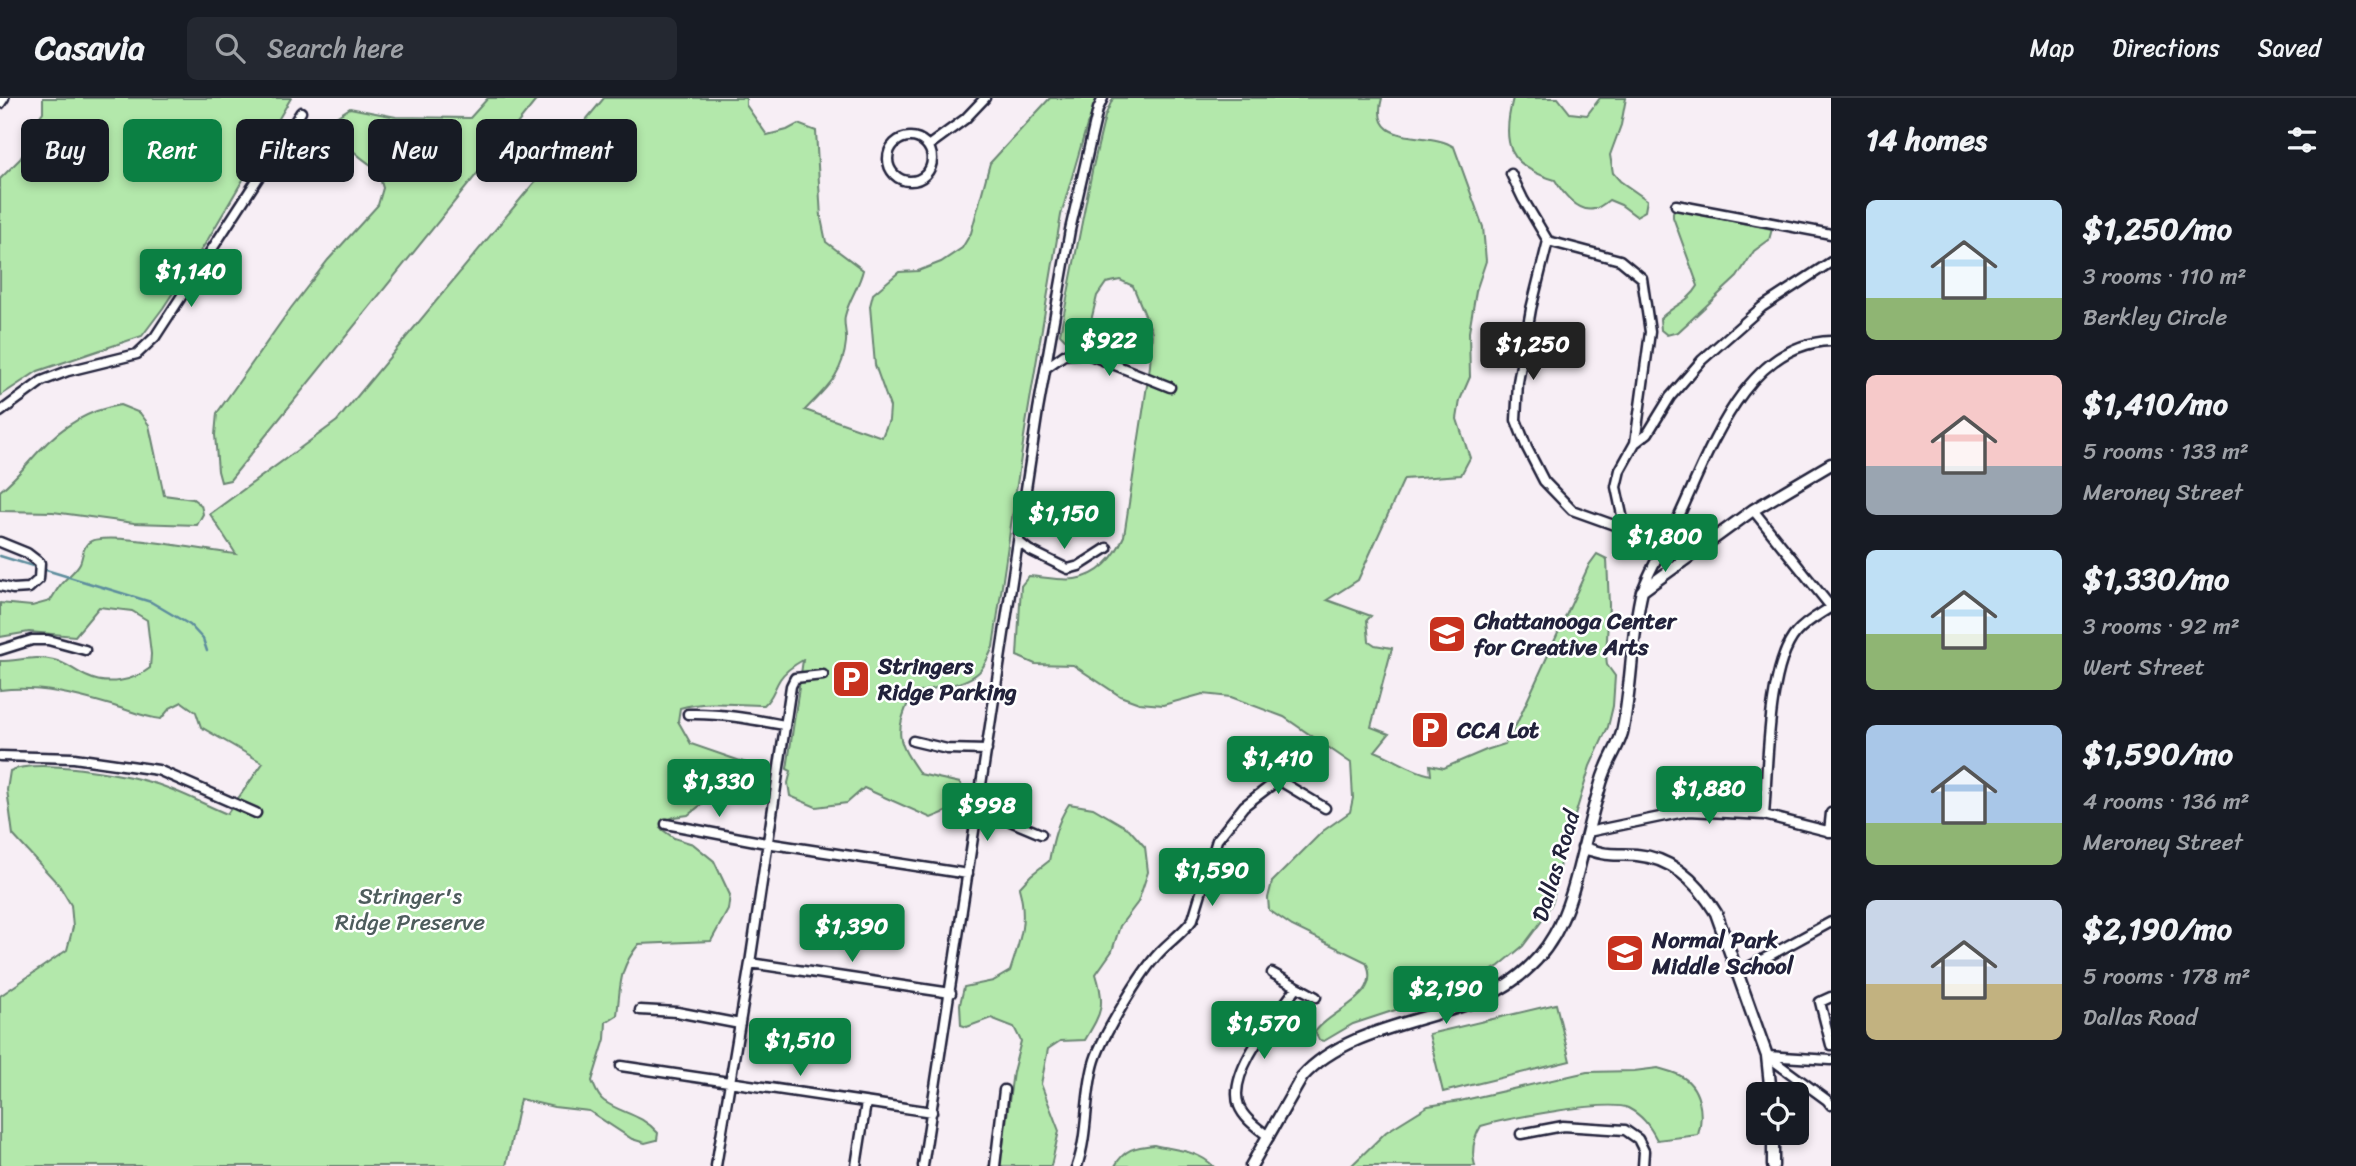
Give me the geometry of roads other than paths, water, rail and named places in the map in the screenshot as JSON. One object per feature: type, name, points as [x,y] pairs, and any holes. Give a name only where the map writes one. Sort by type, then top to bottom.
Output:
[{"type":"street","points":[[0,104],[4,98]]},
{"type":"street","points":[[928,146],[965,119],[985,98]]},
{"type":"street","points":[[923,1166],[1038,410],[1070,230],[1098,109],[1103,98]]},
{"type":"street","points":[[0,412],[43,381],[68,370],[137,354],[155,337],[301,112]]},
{"type":"street","points":[[911,137],[928,146],[932,153],[932,162],[925,175],[910,181],[894,174],[888,158],[895,143],[911,137]]},
{"type":"street","points":[[1511,174],[1548,241],[1620,260],[1642,278],[1650,332],[1635,443],[1620,470],[1616,487],[1625,529]]},
{"type":"street","points":[[1676,205],[1831,234]]},
{"type":"street","points":[[1548,241],[1531,309],[1518,382],[1516,420],[1527,449],[1544,481],[1572,510],[1664,546],[1684,559]]},
{"type":"street","points":[[1635,443],[1648,433],[1670,397],[1702,360],[1762,307],[1831,262]]},
{"type":"street","name":"Dallas Road","points":[[1251,1166],[1302,1077],[1328,1054],[1348,1042],[1479,999],[1526,972],[1546,950],[1559,930],[1605,770],[1623,733],[1642,591],[1736,402],[1760,373],[1780,357],[1818,342],[1831,341]]},
{"type":"street","points":[[1047,367],[1064,355],[1084,353],[1170,387]]},
{"type":"street","points":[[1642,591],[1753,510],[1831,464]]},
{"type":"street","points":[[1753,510],[1831,607],[1796,633],[1780,661],[1774,694],[1764,814]]},
{"type":"street","points":[[0,542],[27,553],[40,563],[39,579],[29,588],[0,586]]},
{"type":"street","points":[[1019,542],[1029,551],[1068,569],[1079,566],[1107,548]]},
{"type":"street","points":[[0,650],[32,640],[48,640],[85,650]]},
{"type":"street","points":[[716,1166],[750,963],[790,686],[795,678],[823,675]]},
{"type":"street","points":[[688,714],[709,713],[784,725]]},
{"type":"street","points":[[913,741],[947,749],[987,750]]},
{"type":"street","points":[[0,756],[65,757],[158,770],[256,813]]},
{"type":"street","points":[[1245,760],[1325,808]]},
{"type":"street","points":[[1077,1166],[1081,1155],[1087,1099],[1095,1060],[1102,1043],[1152,962],[1193,919],[1209,863],[1222,832],[1244,806],[1278,780]]},
{"type":"street","points":[[979,808],[1041,834]]},
{"type":"street","points":[[1587,832],[1689,811],[1764,814],[1830,832],[1831,813]]},
{"type":"street","points":[[666,824],[766,843],[968,874]]},
{"type":"street","points":[[1583,848],[1606,854],[1658,859],[1693,881],[1704,893],[1716,913],[1767,1056],[1770,1082]]},
{"type":"street","points":[[1736,974],[1831,922]]},
{"type":"street","points":[[750,963],[951,993]]},
{"type":"street","points":[[1272,973],[1316,997]]},
{"type":"street","points":[[1269,1137],[1248,1120],[1240,1109],[1237,1084],[1243,1065],[1297,987]]},
{"type":"street","points":[[1831,997],[1821,1002],[1831,1045]]},
{"type":"street","points":[[640,1010],[677,1012],[740,1024]]},
{"type":"street","points":[[1767,1056],[1831,1060]]},
{"type":"street","points":[[1767,1056],[1831,1105]]},
{"type":"street","points":[[621,1066],[932,1112]]},
{"type":"street","points":[[995,1166],[1004,1090]]},
{"type":"street","points":[[856,1166],[866,1102]]},
{"type":"street","points":[[1521,1134],[1563,1126],[1625,1130],[1639,1139],[1644,1151],[1643,1166]]},
{"type":"street","points":[[1773,1145],[1773,1166]]},
{"type":"waterway","points":[[0,556],[151,602],[190,625],[203,639],[207,651]]},
{"type":"place","name":"Chattanooga Center for Creative Arts","points":[[1447,634]]},
{"type":"place","name":"Stringers Ridge Parking","points":[[851,679]]},
{"type":"place","name":"CCA Lot","points":[[1430,730]]},
{"type":"place","name":"Normal Park Middle School","points":[[1625,953]]},
{"type":"park label","name":"Stringer's Ridge Preserve","points":[[410,909]]}]
